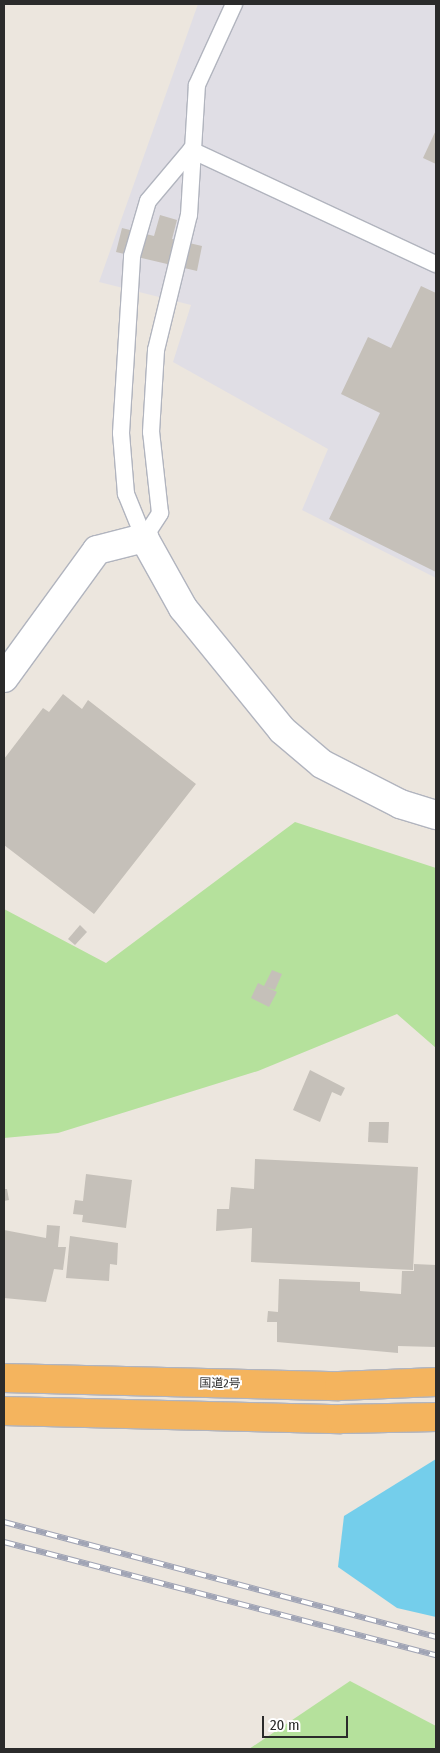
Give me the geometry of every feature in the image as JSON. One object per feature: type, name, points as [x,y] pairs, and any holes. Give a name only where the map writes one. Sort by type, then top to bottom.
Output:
[{"type":"highway","name":"国道2号","points":[[4,1378],[339,1386],[436,1382]]},
{"type":"highway","points":[[4,1411],[341,1419],[436,1417]]},
{"type":"street","points":[[4,678],[97,550],[144,538],[182,608],[282,730],[322,764],[400,804],[436,815]]},
{"type":"lane","points":[[144,538],[160,513],[151,432],[156,350],[190,214],[191,150],[196,86],[234,4]]},
{"type":"lane","points":[[144,538],[126,494],[121,433],[132,256],[148,201],[191,150]]},
{"type":"lane","points":[[191,150],[436,264]]},
{"type":"shaded area","points":[[198,4],[436,4],[436,578],[302,510],[328,449],[173,362],[191,305],[99,282]]},
{"type":"green space","points":[[295,822],[436,868],[436,1048],[397,1014],[258,1071],[58,1133],[4,1138],[4,909],[106,963]]},
{"type":"green space","points":[[350,1681],[436,1726],[436,1749],[249,1749]]},
{"type":"water","points":[[436,1459],[436,1617],[397,1608],[338,1567],[344,1516]]},
{"type":"building","points":[[436,130],[436,164],[423,158]]},
{"type":"building","points":[[160,215],[177,220],[172,239],[202,246],[197,271],[116,252],[122,228],[154,236]]},
{"type":"building","points":[[421,286],[436,293],[436,572],[329,519],[380,413],[341,394],[368,337],[391,348]]},
{"type":"building","points":[[63,694],[82,709],[88,700],[196,784],[94,914],[4,845],[4,759],[43,708],[49,712]]},
{"type":"building","points":[[80,925],[87,932],[75,945],[68,939]]},
{"type":"building","points":[[272,970],[282,974],[275,990],[266,987],[277,992],[269,1007],[251,998],[258,983],[264,986]]},
{"type":"building","points":[[310,1070],[345,1088],[341,1096],[332,1092],[320,1122],[293,1110]]},
{"type":"building","points":[[369,1122],[389,1122],[388,1143],[368,1142]]},
{"type":"building","points":[[255,1159],[418,1167],[413,1270],[251,1262],[252,1228],[216,1231],[217,1209],[229,1209],[231,1187],[254,1189]]},
{"type":"building","points":[[86,1174],[132,1180],[126,1228],[82,1222],[83,1215],[73,1214],[75,1200],[83,1201]]},
{"type":"building","points":[[4,1189],[7,1189],[9,1200],[4,1201]]},
{"type":"building","points":[[47,1225],[60,1226],[58,1247],[66,1247],[63,1270],[54,1269],[46,1302],[4,1298],[4,1230],[46,1238]]},
{"type":"building","points":[[70,1236],[118,1243],[117,1265],[110,1264],[109,1281],[66,1278]]},
{"type":"building","points":[[414,1264],[436,1265],[436,1347],[398,1346],[398,1353],[277,1342],[277,1322],[267,1322],[268,1311],[278,1312],[279,1279],[360,1282],[360,1291],[401,1294],[402,1271],[414,1271]]},
{"type":"railway","points":[[4,1522],[436,1637]]},
{"type":"railway","points":[[4,1542],[436,1655]]}]
